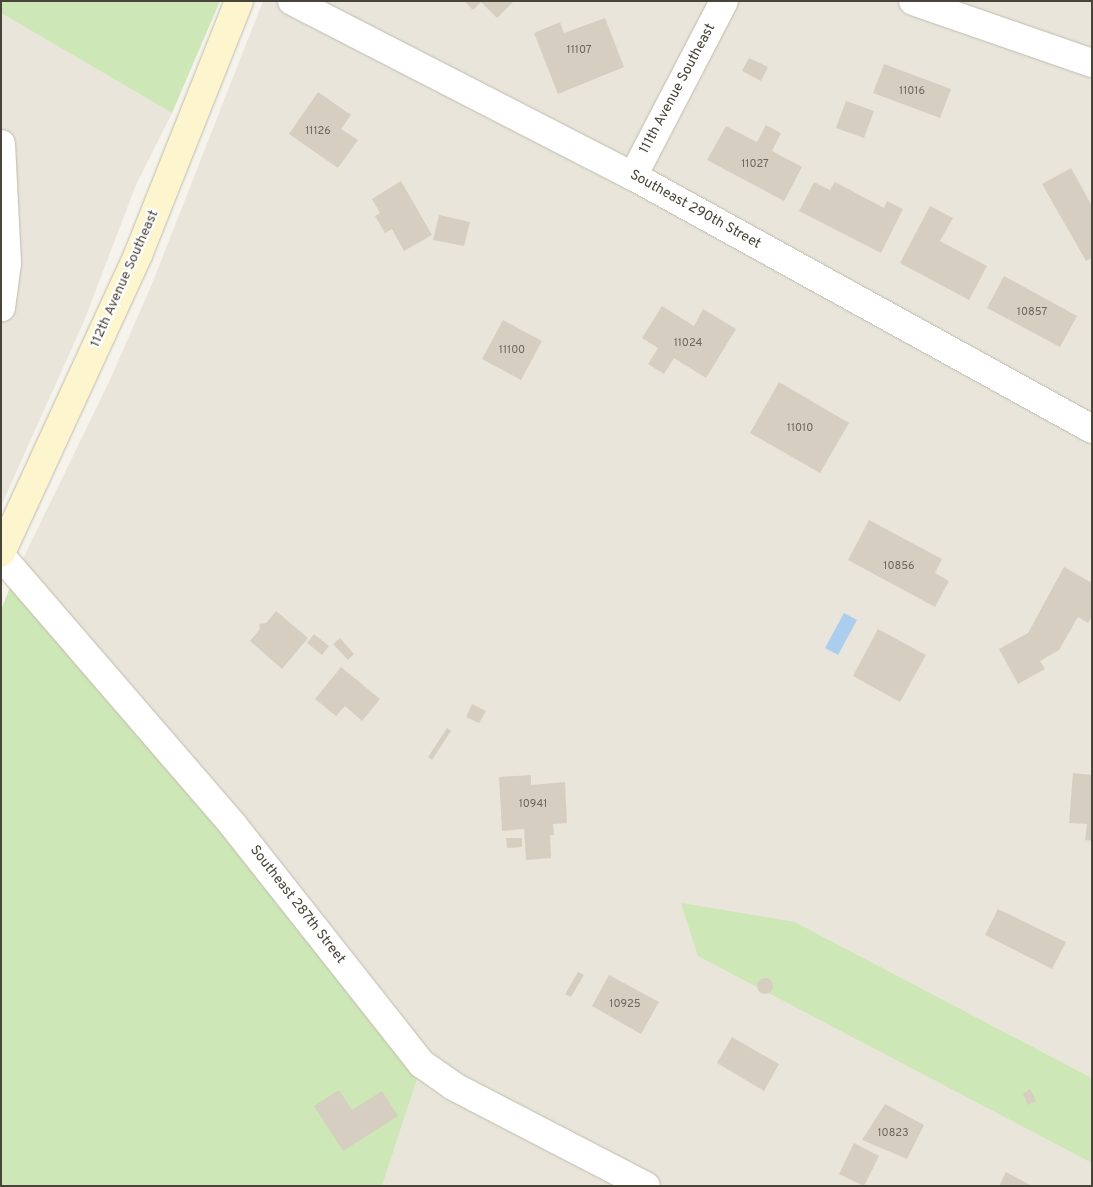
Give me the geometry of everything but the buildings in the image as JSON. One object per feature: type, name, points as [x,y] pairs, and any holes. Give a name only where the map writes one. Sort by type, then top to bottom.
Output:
[{"type":"street","name":"112th Avenue Southeast","points":[[1,555],[138,255],[239,1]]},
{"type":"street","name":"Southeast 290th Street","points":[[292,1],[633,176],[1092,429]]},
{"type":"street","name":"111th Avenue Southeast","points":[[633,176],[724,1]]},
{"type":"street","points":[[913,1],[1092,63]]},
{"type":"street","points":[[1,144],[7,263],[1,308]]},
{"type":"street","name":"Southeast 287th Street","points":[[1,555],[233,825],[422,1064],[453,1086],[646,1186]]},
{"type":"shaded area","points":[[263,1],[1092,1],[1092,1078],[795,922],[1092,1163],[1092,1186],[382,1186],[422,1064],[16,573],[109,382],[152,284]]},
{"type":"shaded area","points":[[1,13],[172,113],[136,185],[84,321],[1,506]]},
{"type":"green space","points":[[1,1],[220,1],[172,113],[1,13]]},
{"type":"green space","points":[[16,573],[422,1064],[382,1186],[1,1186],[1,610]]},
{"type":"green space","points":[[681,903],[795,922],[1092,1078],[1092,1163],[698,956]]},
{"type":"water","points":[[844,613],[857,620],[838,655],[825,648]]}]
